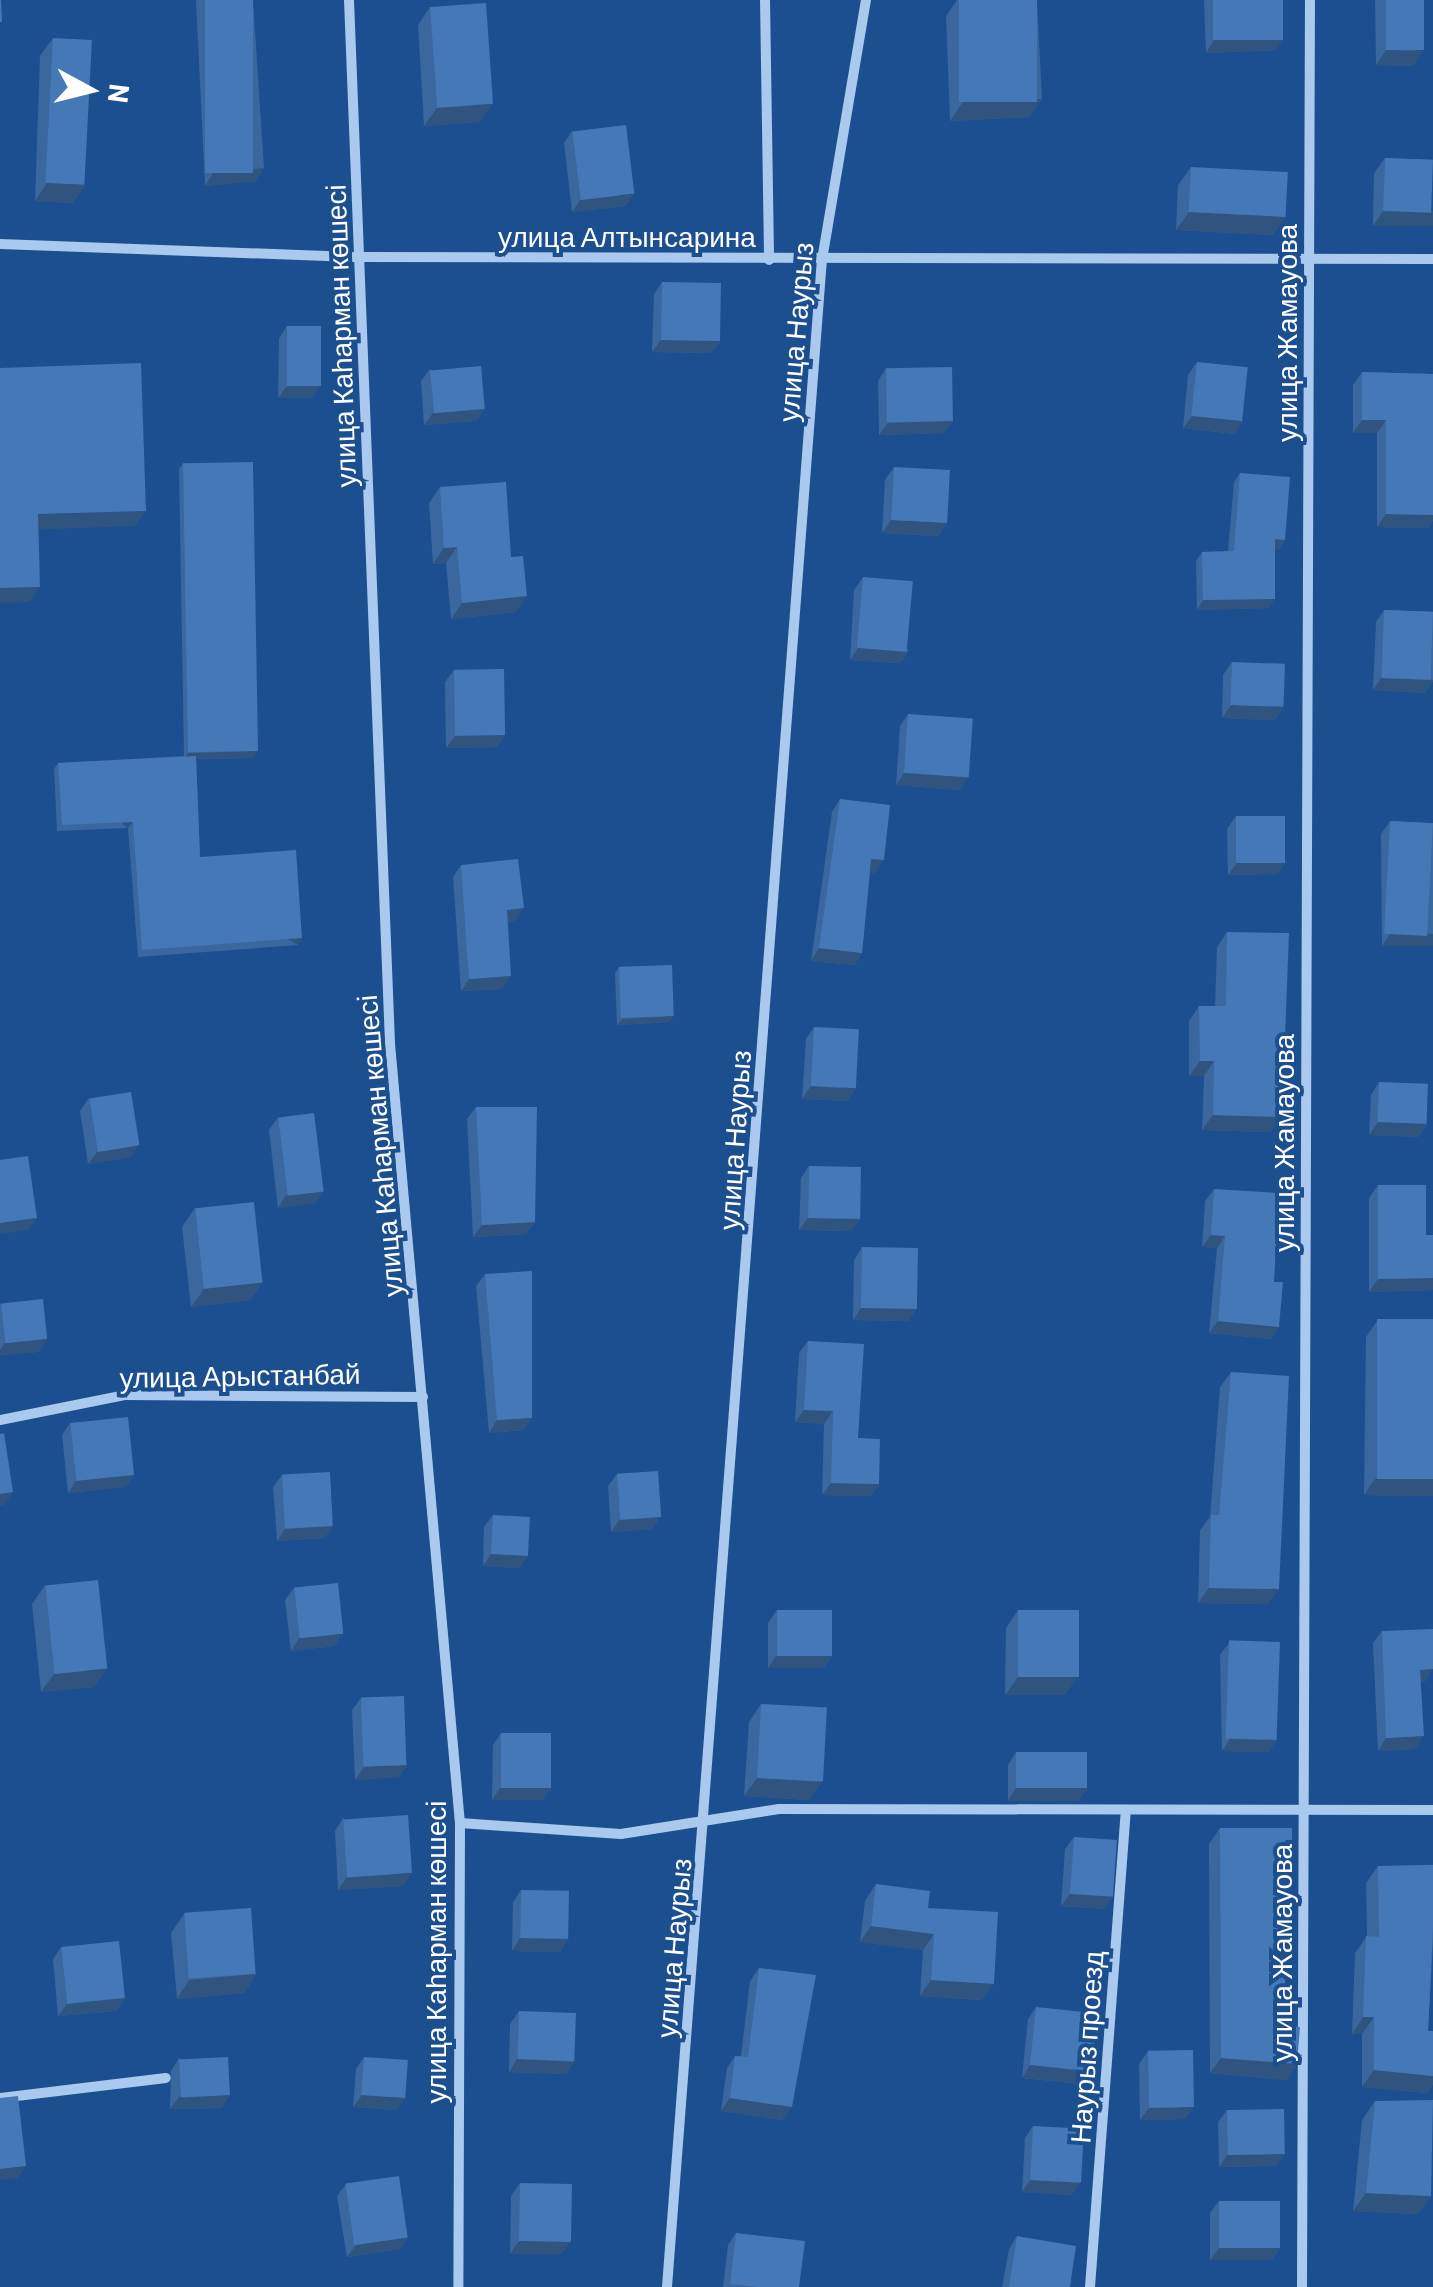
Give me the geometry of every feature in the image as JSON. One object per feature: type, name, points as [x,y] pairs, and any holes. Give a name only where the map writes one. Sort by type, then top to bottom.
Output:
[{"type":"street","name":"улица Каһарман көшесі","points":[[349,0],[390,1044],[460,1823],[458,2287]]},
{"type":"street","points":[[765,0],[768,260]]},
{"type":"street","name":"улица Наурыз","points":[[668,2287],[822,260],[866,0]]},
{"type":"street","name":"улица Жамауова","points":[[1302,2287],[1310,0]]},
{"type":"street","name":"улица Алтынсарина","points":[[0,244],[359,257],[1433,259]]},
{"type":"street","name":"улица Арыстанбай","points":[[0,1420],[125,1396],[423,1397]]},
{"type":"street","points":[[460,1823],[622,1834],[779,1809],[1433,1810]]},
{"type":"street","name":"Наурыз проезд","points":[[1090,2287],[1126,1811]]},
{"type":"street","points":[[0,2098],[166,2078]]},
{"type":"building","points":[[205,0],[253,0],[253,173],[205,173]]},
{"type":"building","points":[[959,0],[1037,0],[1037,102],[959,102]]},
{"type":"building","points":[[1213,0],[1283,0],[1283,40],[1213,40]]},
{"type":"building","points":[[1386,0],[1424,0],[1424,50],[1386,50]]},
{"type":"building","points":[[486,3],[493,104],[437,108],[430,7]]},
{"type":"building","points":[[53,38],[92,40],[84,185],[45,183]]},
{"type":"building","points":[[626,125],[634,193],[581,200],[572,132]]},
{"type":"building","points":[[1385,158],[1433,160],[1431,213],[1383,211]]},
{"type":"building","points":[[1191,167],[1288,172],[1286,217],[1189,212]]},
{"type":"building","points":[[662,282],[721,283],[720,341],[661,340]]},
{"type":"building","points":[[287,326],[321,326],[321,386],[287,386]]},
{"type":"building","points":[[1197,362],[1248,367],[1242,421],[1191,416]]},
{"type":"building","points":[[141,363],[146,511],[38,514],[40,587],[0,588],[0,368]]},
{"type":"building","points":[[481,366],[485,409],[434,413],[430,370]]},
{"type":"building","points":[[952,367],[953,421],[887,422],[886,368]]},
{"type":"building","points":[[1362,372],[1433,374],[1433,515],[1386,514],[1386,420],[1362,420]]},
{"type":"building","points":[[253,462],[258,751],[188,752],[183,463]]},
{"type":"building","points":[[894,467],[950,470],[947,523],[891,520]]},
{"type":"building","points":[[1240,473],[1290,477],[1285,540],[1275,539],[1275,599],[1203,600],[1202,552],[1234,551]]},
{"type":"building","points":[[506,482],[511,557],[523,556],[527,596],[462,603],[457,547],[444,548],[440,487]]},
{"type":"building","points":[[863,577],[913,581],[907,652],[857,648]]},
{"type":"building","points":[[1384,610],[1433,612],[1431,680],[1382,678]]},
{"type":"building","points":[[1232,662],[1285,664],[1283,707],[1230,705]]},
{"type":"building","points":[[504,669],[505,735],[455,736],[454,670]]},
{"type":"building","points":[[908,714],[973,719],[969,777],[904,773]]},
{"type":"building","points":[[196,756],[200,857],[296,850],[302,938],[142,950],[133,822],[62,825],[58,763]]},
{"type":"building","points":[[840,799],[890,805],[884,860],[871,859],[862,953],[819,948]]},
{"type":"building","points":[[1236,816],[1285,816],[1285,863],[1236,863]]},
{"type":"building","points":[[1390,821],[1433,823],[1427,936],[1384,934]]},
{"type":"building","points":[[518,859],[524,908],[507,910],[511,976],[469,979],[461,865]]},
{"type":"building","points":[[1227,932],[1289,933],[1282,1117],[1213,1115],[1214,1061],[1200,1061],[1199,1006],[1226,1006]]},
{"type":"building","points":[[672,965],[674,1016],[621,1018],[619,967]]},
{"type":"building","points":[[814,1027],[859,1029],[856,1088],[811,1086]]},
{"type":"building","points":[[1379,1082],[1428,1084],[1427,1124],[1378,1122]]},
{"type":"building","points":[[131,1092],[139,1145],[98,1152],[90,1099]]},
{"type":"building","points":[[476,1107],[537,1107],[535,1222],[482,1225]]},
{"type":"building","points":[[314,1113],[324,1191],[288,1196],[278,1117]]},
{"type":"building","points":[[28,1156],[37,1218],[0,1223],[0,1160]]},
{"type":"building","points":[[809,1166],[861,1167],[860,1219],[808,1218]]},
{"type":"building","points":[[1378,1185],[1426,1185],[1426,1235],[1433,1235],[1433,1278],[1378,1279]]},
{"type":"building","points":[[1214,1189],[1279,1193],[1274,1282],[1283,1282],[1279,1327],[1218,1321],[1225,1236],[1211,1235]]},
{"type":"building","points":[[254,1202],[262,1283],[204,1289],[195,1208]]},
{"type":"building","points":[[862,1247],[918,1248],[917,1309],[861,1308]]},
{"type":"building","points":[[532,1271],[532,1418],[497,1420],[485,1274]]},
{"type":"building","points":[[43,1299],[47,1339],[5,1343],[1,1303]]},
{"type":"building","points":[[1377,1319],[1433,1319],[1433,1479],[1377,1479]]},
{"type":"building","points":[[808,1341],[864,1344],[858,1438],[880,1439],[879,1484],[831,1483],[833,1411],[804,1410]]},
{"type":"building","points":[[1231,1372],[1289,1376],[1279,1589],[1209,1588],[1211,1515],[1219,1515]]},
{"type":"building","points":[[128,1417],[134,1475],[76,1481],[70,1423]]},
{"type":"building","points":[[4,1433],[13,1492],[0,1494],[0,1434]]},
{"type":"building","points":[[658,1471],[661,1517],[620,1520],[617,1474]]},
{"type":"building","points":[[330,1472],[333,1526],[285,1528],[282,1475]]},
{"type":"building","points":[[493,1515],[530,1517],[528,1556],[491,1554]]},
{"type":"building","points":[[98,1580],[107,1669],[55,1674],[45,1586]]},
{"type":"building","points":[[338,1583],[343,1634],[300,1638],[294,1588]]},
{"type":"building","points":[[777,1610],[832,1610],[832,1656],[777,1656]]},
{"type":"building","points":[[1018,1610],[1079,1610],[1079,1677],[1018,1677]]},
{"type":"building","points":[[1433,1629],[1433,1669],[1420,1670],[1424,1736],[1386,1738],[1382,1631]]},
{"type":"building","points":[[1229,1640],[1280,1642],[1277,1740],[1226,1738]]},
{"type":"building","points":[[404,1696],[406,1765],[363,1766],[361,1698]]},
{"type":"building","points":[[761,1704],[827,1707],[823,1781],[757,1778]]},
{"type":"building","points":[[501,1733],[551,1733],[551,1788],[501,1788]]},
{"type":"building","points":[[1016,1752],[1087,1752],[1087,1788],[1016,1788]]},
{"type":"building","points":[[408,1815],[412,1873],[347,1877],[343,1820]]},
{"type":"building","points":[[1220,1828],[1292,1828],[1292,1924],[1284,1924],[1286,2026],[1300,2027],[1297,2064],[1221,2058]]},
{"type":"building","points":[[1074,1837],[1117,1840],[1113,1897],[1070,1894]]},
{"type":"building","points":[[1433,1865],[1428,2031],[1433,2031],[1433,2076],[1374,2070],[1374,2017],[1363,2017],[1366,1936],[1379,1937],[1378,1866]]},
{"type":"building","points":[[876,1884],[930,1891],[928,1908],[998,1912],[994,1984],[931,1980],[934,1934],[871,1926]]},
{"type":"building","points":[[521,1890],[569,1891],[568,1939],[520,1938]]},
{"type":"building","points":[[251,1908],[256,1974],[189,1979],[184,1913]]},
{"type":"building","points":[[119,1941],[125,1998],[67,2004],[61,1947]]},
{"type":"building","points":[[759,1968],[816,1975],[792,2107],[730,2098],[735,2056],[748,2057]]},
{"type":"building","points":[[1036,2007],[1098,2013],[1092,2071],[1030,2065]]},
{"type":"building","points":[[519,2011],[576,2013],[574,2061],[517,2059]]},
{"type":"building","points":[[1193,2050],[1194,2107],[1149,2108],[1148,2051]]},
{"type":"building","points":[[228,2057],[230,2095],[181,2098],[179,2060]]},
{"type":"building","points":[[364,2057],[408,2060],[405,2098],[361,2095]]},
{"type":"building","points":[[18,2096],[26,2166],[0,2169],[0,2098]]},
{"type":"building","points":[[1433,2100],[1431,2196],[1366,2193],[1375,2101]]},
{"type":"building","points":[[1284,2109],[1285,2154],[1228,2155],[1227,2110]]},
{"type":"building","points":[[1033,2126],[1084,2129],[1081,2183],[1030,2180]]},
{"type":"building","points":[[399,2176],[408,2237],[354,2245],[346,2184]]},
{"type":"building","points":[[520,2183],[572,2184],[571,2242],[519,2241]]},
{"type":"building","points":[[1219,2201],[1280,2201],[1280,2248],[1219,2248]]},
{"type":"building","points":[[736,2233],[805,2241],[799,2287],[730,2284]]},
{"type":"building","points":[[1017,2236],[1076,2246],[1070,2287],[1009,2287]]}]
